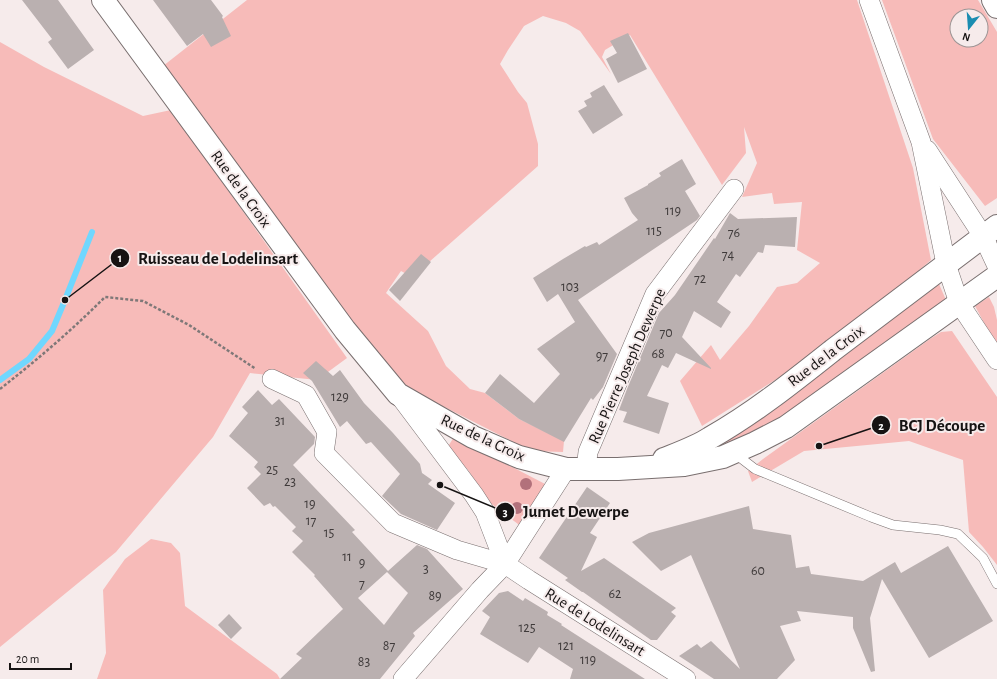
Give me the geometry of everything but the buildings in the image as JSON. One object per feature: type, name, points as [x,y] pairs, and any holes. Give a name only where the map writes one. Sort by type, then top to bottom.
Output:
[{"type":"main road","name":"Rue de la Croix","points":[[103,0],[345,330],[398,394],[473,437],[519,457],[576,469],[618,469],[684,465],[723,457],[755,444],[786,427],[997,276]]},
{"type":"main road","points":[[993,0],[997,6]]},
{"type":"main road","name":"Rue de la Croix","points":[[644,467],[680,453],[709,439],[749,414],[796,380],[990,231]]},
{"type":"street","points":[[869,0],[921,142],[946,264],[959,303],[997,360]]},
{"type":"street","points":[[921,142],[990,231],[997,266]]},
{"type":"street","name":"Rue Pierre Joseph Dewerpe","points":[[576,469],[588,452],[655,294],[734,189]]},
{"type":"street","points":[[272,379],[306,395],[327,432],[324,453],[393,523],[457,550],[506,564]]},
{"type":"street","name":"Rue de la Croix","points":[[398,394],[474,495],[485,512],[506,564]]},
{"type":"street","points":[[403,679],[480,590],[506,564],[576,469]]},
{"type":"street","name":"Rue de Lodelinsart","points":[[506,564],[686,679]]},
{"type":"lane","points":[[736,452],[742,459],[755,469],[871,518],[893,525],[940,530],[958,534],[983,558],[997,584]]},
{"type":"path","points":[[0,389],[32,364],[106,298],[143,301],[189,325],[272,379]]},
{"type":"shaded area","points":[[247,0],[857,0],[913,168],[931,260],[837,341],[702,426],[680,381],[711,345],[720,360],[749,326],[777,287],[797,283],[820,263],[797,250],[802,202],[774,204],[772,193],[742,197],[757,163],[744,127],[746,153],[722,185],[630,35],[605,50],[602,57],[611,74],[580,31],[566,23],[543,16],[524,26],[500,64],[527,103],[538,144],[538,166],[412,277],[401,271],[386,293],[428,331],[446,366],[470,389],[485,393],[519,419],[564,441],[563,452],[531,451],[401,385],[197,121],[163,66]]},
{"type":"shaded area","points":[[882,0],[978,0],[983,8],[949,8],[949,48],[989,48],[989,19],[997,32],[997,198],[985,206],[933,139]]},
{"type":"shaded area","points":[[0,42],[44,67],[143,116],[171,110],[347,358],[317,380],[250,373],[213,437],[116,552],[0,647]]},
{"type":"shaded area","points":[[939,284],[946,300],[777,422],[718,451],[709,448],[769,412]]},
{"type":"shaded area","points":[[989,297],[994,307],[997,320],[997,347],[975,306]]},
{"type":"shaded area","points":[[952,331],[997,397],[997,565],[969,532],[963,460],[909,441],[804,451],[752,482],[748,471],[763,459],[930,339],[941,332]]},
{"type":"shaded area","points":[[454,437],[547,485],[522,527],[489,502],[468,470],[447,448]]},
{"type":"shaded area","points":[[151,539],[171,543],[180,553],[185,606],[277,674],[280,679],[97,679],[106,653],[103,590],[125,559]]},
{"type":"waterway","points":[[0,380],[29,359],[52,331],[92,232]]},
{"type":"place","name":"Ruisseau de Lodelinsart","points":[[65,300]]},
{"type":"place","name":"BCJ Découpe","points":[[819,446]]},
{"type":"place","name":"Jumet Dewerpe","points":[[440,485]]}]
